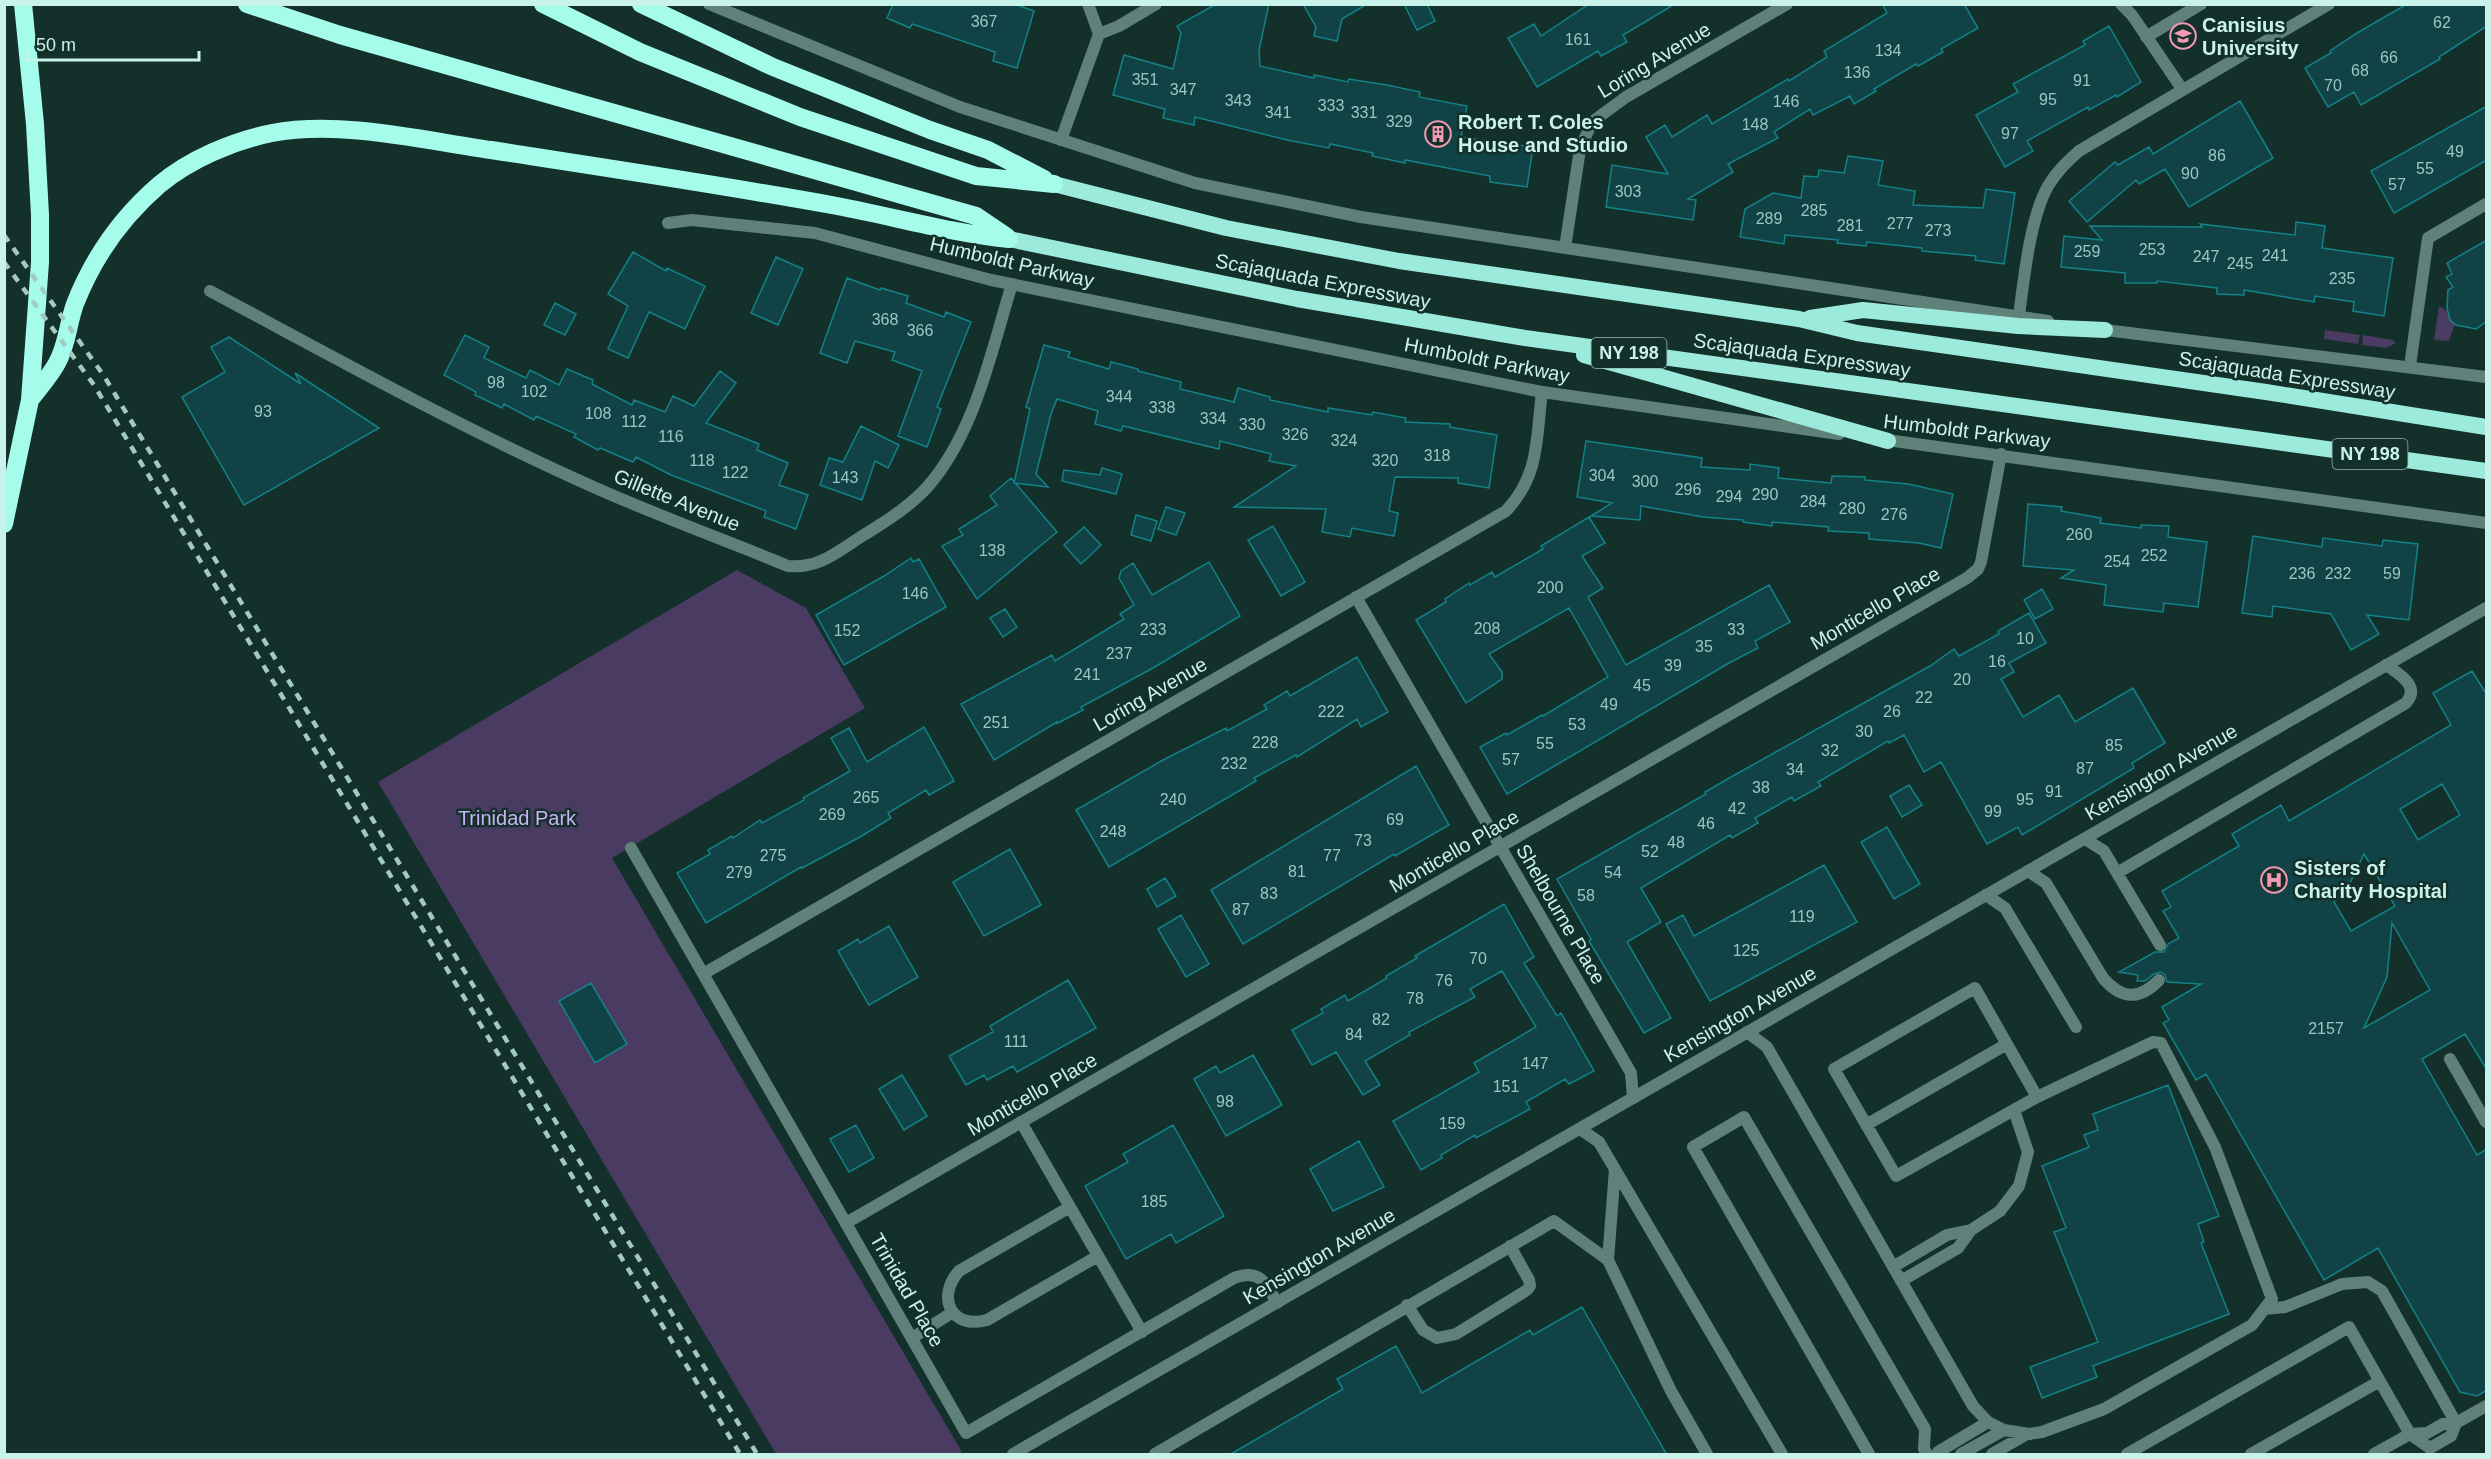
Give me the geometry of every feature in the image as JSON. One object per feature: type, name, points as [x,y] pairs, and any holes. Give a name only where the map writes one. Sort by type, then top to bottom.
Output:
[{"type":"highway","points":[[4,524],[30,400],[40,262],[40,215],[33,91],[23,4]]},
{"type":"highway","points":[[248,4],[340,35],[976,216],[1009,239]]},
{"type":"highway","points":[[543,4],[640,52],[800,117],[976,176],[1054,184]]},
{"type":"highway","points":[[641,4],[773,68],[930,130],[988,150],[1054,184]]},
{"type":"highway","points":[[30,400],[58,362],[74,306],[86,279],[107,243],[132,211],[162,183],[195,162],[233,143],[272,133],[314,129],[395,136],[809,201],[971,235],[1009,239]]},
{"type":"highway","name":"Scajaquada Expressway","points":[[1054,184],[1206,224],[1364,255],[1799,319],[1857,333],[2266,392],[2487,427]]},
{"type":"highway","name":"Scajaquada Expressway","points":[[1009,239],[1298,299],[1525,339],[2487,471]]},
{"type":"highway","points":[[1799,319],[1863,310],[2018,326],[2105,330]]},
{"type":"highway","points":[[1525,339],[1888,441]]},
{"type":"street","points":[[709,4],[960,107],[1195,183],[1361,217],[2105,330],[2487,377]]},
{"type":"street","points":[[1061,140],[1099,34],[1088,4]]},
{"type":"street","points":[[1099,34],[1119,26],[1156,4]]},
{"type":"street","name":"Loring Avenue","points":[[1565,248],[1580,149],[1592,122],[1626,97],[1787,4]]},
{"type":"street","points":[[2121,4],[2133,15],[2182,89]]},
{"type":"street","points":[[2146,37],[2201,4]]},
{"type":"street","points":[[2019,316],[2037,212],[2048,186],[2061,167],[2079,151],[2329,4]]},
{"type":"street","points":[[2410,366],[2428,238],[2487,204]]},
{"type":"street","name":"Humboldt Parkway","points":[[668,223],[692,220],[815,233],[1012,284],[1542,392],[2487,523]]},
{"type":"street","name":"Gillette Avenue","points":[[210,291],[441,414],[576,480],[667,520],[788,566],[806,567],[828,558],[876,528],[914,500],[933,481],[951,454],[969,419],[1012,284]]},
{"type":"street","name":"Loring Avenue","points":[[703,974],[1506,511],[1517,499],[1533,470],[1542,392]]},
{"type":"street","name":"Monticello Place","points":[[846,1223],[1973,574],[1983,555],[2001,454]]},
{"type":"street","name":"Shelbourne Place","points":[[1356,597],[1630,1073],[1634,1098]]},
{"type":"street","name":"Kensington Avenue","points":[[1013,1455],[2386,665],[2485,611]]},
{"type":"street","points":[[2117,873],[2406,703],[2412,691],[2406,679],[2386,665]]},
{"type":"street","points":[[2085,839],[2104,851],[2160,945]]},
{"type":"street","name":"Trinidad Place","points":[[631,848],[966,1433],[1211,1290],[1244,1274],[1260,1278],[1267,1285],[1277,1303]]},
{"type":"street","points":[[2028,871],[2046,883],[2103,978],[2112,989],[2125,994],[2137,995],[2151,989],[2159,980]]},
{"type":"street","points":[[1986,896],[2005,908],[2076,1027]]},
{"type":"street","points":[[1747,1032],[1767,1047],[1973,1406],[1988,1422],[2004,1430],[2029,1434],[2042,1432],[2104,1409],[2252,1325],[2272,1299],[2215,1147],[2161,1043],[2153,1042],[2037,1097],[1896,1176],[1834,1069],[1975,988],[2037,1097]]},
{"type":"street","points":[[1866,1125],[2007,1044]]},
{"type":"street","points":[[2450,1059],[2487,1122]]},
{"type":"street","points":[[1901,1281],[1958,1248],[1971,1230],[2000,1211],[2019,1186],[2028,1152],[2014,1110]]},
{"type":"street","points":[[1869,1455],[1693,1147],[1744,1117],[1925,1429],[1924,1449],[1927,1455]]},
{"type":"street","points":[[1022,1122],[1142,1332]]},
{"type":"street","points":[[1580,1129],[1599,1142],[1782,1455]]},
{"type":"street","points":[[1608,1260],[1615,1169]]},
{"type":"street","points":[[1070,1207],[959,1270],[947,1291],[953,1312],[969,1322],[987,1320],[1098,1256]]},
{"type":"street","points":[[1155,1455],[1407,1305],[1554,1221],[1608,1260],[1671,1391],[1707,1455]]},
{"type":"street","points":[[1893,1267],[1947,1235],[1971,1230]]},
{"type":"street","points":[[1407,1305],[1423,1330],[1437,1338],[1456,1334],[1530,1286],[1510,1246]]},
{"type":"street","points":[[2264,1309],[2285,1307],[2342,1284],[2368,1282],[2382,1292],[2456,1423]]},
{"type":"street","points":[[912,1338],[953,1312]]},
{"type":"street","points":[[2127,1455],[2349,1328],[2410,1434],[2430,1448],[2451,1436],[2456,1423],[2487,1406]]},
{"type":"street","points":[[2251,1455],[2380,1381]]},
{"type":"street","points":[[1937,1455],[1938,1452],[1988,1422]]},
{"type":"street","points":[[1961,1455],[2004,1430]]},
{"type":"street","points":[[1992,1455],[2029,1434]]},
{"type":"street","points":[[2374,1455],[2410,1434]]},
{"type":"green space","points":[[2439,306],[2447,311],[2455,324],[2449,341],[2434,340]]},
{"type":"green space","points":[[2325,330],[2360,335],[2358,344],[2324,339]]},
{"type":"green space","points":[[2363,335],[2393,340],[2396,343],[2386,348],[2362,345]]},
{"type":"green space","name":"Trinidad Park","points":[[737,570],[806,608],[865,708],[612,858],[962,1452],[957,1454],[776,1454],[378,782]]},
{"type":"building","points":[[893,4],[1014,4],[1034,11],[1017,68],[993,61],[995,52],[912,24],[910,28],[887,18]]},
{"type":"building","points":[[1216,4],[1269,4],[1259,50],[1260,66],[1314,78],[1314,75],[1348,82],[1349,79],[1387,85],[1420,92],[1419,97],[1467,106],[1461,137],[1533,147],[1527,187],[1490,182],[1490,176],[1405,160],[1405,163],[1372,156],[1373,153],[1330,144],[1329,148],[1287,140],[1195,117],[1194,125],[1163,118],[1165,109],[1113,95],[1124,55],[1173,69],[1181,33],[1177,26]]},
{"type":"building","points":[[1303,4],[1367,4],[1342,19],[1337,41],[1314,36],[1316,27]]},
{"type":"building","points":[[1404,4],[1427,4],[1435,21],[1417,30]]},
{"type":"building","points":[[1589,4],[1675,4],[1623,35],[1627,42],[1601,56],[1598,51],[1537,87],[1508,38],[1534,24],[1541,36]]},
{"type":"building","points":[[1882,4],[1964,4],[1978,28],[1941,49],[1943,52],[1918,66],[1916,64],[1874,89],[1876,91],[1854,104],[1850,96],[1813,115],[1810,109],[1774,132],[1778,138],[1728,164],[1733,172],[1688,199],[1696,200],[1693,220],[1606,207],[1612,165],[1668,174],[1646,137],[1665,125],[1672,137],[1707,115],[1712,124],[1788,79],[1789,81],[1827,57],[1824,51],[1887,13]]},
{"type":"building","points":[[2407,4],[2487,4],[2487,26],[2439,57],[2440,59],[2361,105],[2354,92],[2328,107],[2305,68],[2331,53],[2330,51],[2357,33]]},
{"type":"building","points":[[2109,26],[2141,82],[2117,97],[2116,95],[2089,110],[2088,107],[2027,141],[2033,151],[2005,167],[1976,115],[2018,92],[2013,84],[2085,45],[2083,41]]},
{"type":"building","points":[[2240,101],[2273,158],[2189,207],[2165,169],[2139,184],[2136,180],[2087,222],[2069,201],[2115,162],[2118,165],[2149,147],[2153,154]]},
{"type":"building","points":[[2487,106],[2487,160],[2394,213],[2371,171]]},
{"type":"building","points":[[1848,156],[1883,161],[1878,185],[1915,191],[1913,205],[1983,208],[1986,189],[2015,193],[2004,264],[1975,260],[1976,256],[1922,251],[1922,248],[1867,242],[1866,246],[1837,243],[1838,240],[1785,235],[1784,244],[1740,237],[1745,209],[1773,193],[1801,198],[1804,176],[1818,177],[1819,170],[1844,173]]},
{"type":"building","points":[[2296,222],[2325,226],[2322,248],[2393,258],[2384,316],[2353,311],[2354,302],[2315,296],[2314,302],[2244,290],[2244,295],[2217,294],[2217,288],[2157,281],[2157,283],[2125,283],[2125,273],[2061,267],[2064,236],[2102,240],[2090,226],[2202,227],[2200,224],[2295,235]]},
{"type":"building","points":[[2487,240],[2487,321],[2476,329],[2456,325],[2450,320],[2447,308],[2448,290],[2453,287],[2446,277],[2452,274],[2447,263]]},
{"type":"building","points":[[633,252],[666,271],[667,268],[705,286],[685,329],[649,312],[628,358],[608,349],[628,306],[608,294]]},
{"type":"building","points":[[776,257],[803,269],[778,325],[751,313]]},
{"type":"building","points":[[847,278],[880,290],[881,288],[908,296],[906,303],[944,317],[946,312],[971,322],[937,407],[941,409],[927,447],[898,436],[922,371],[892,360],[895,352],[855,341],[847,363],[820,353]]},
{"type":"building","points":[[555,303],[576,314],[565,335],[544,325]]},
{"type":"building","points":[[465,335],[489,347],[484,358],[526,378],[530,370],[559,385],[567,369],[593,380],[592,384],[632,405],[634,400],[665,412],[673,396],[694,406],[720,371],[736,383],[706,423],[759,444],[757,450],[788,463],[779,485],[808,495],[796,529],[764,517],[766,511],[671,475],[636,457],[633,462],[600,448],[598,450],[574,437],[576,434],[536,416],[534,420],[504,404],[502,408],[475,395],[476,392],[444,375]]},
{"type":"building","points":[[229,337],[301,384],[295,373],[379,428],[244,505],[182,397],[225,372],[211,347]]},
{"type":"building","points":[[1044,345],[1070,352],[1068,357],[1109,369],[1111,362],[1138,369],[1138,371],[1181,382],[1180,389],[1234,402],[1238,388],[1270,397],[1270,400],[1328,412],[1328,408],[1372,415],[1373,412],[1406,418],[1405,422],[1450,424],[1450,427],[1497,435],[1489,488],[1458,483],[1458,478],[1395,477],[1389,511],[1398,513],[1394,536],[1352,528],[1350,537],[1322,532],[1326,509],[1234,507],[1296,466],[1269,461],[1271,454],[1220,441],[1219,449],[1123,426],[1121,431],[1095,424],[1098,411],[1057,399],[1036,474],[1048,487],[1014,483],[1030,409],[1026,407]]},
{"type":"building","points":[[861,426],[899,445],[888,468],[875,461],[862,500],[820,485],[829,458],[843,462]]},
{"type":"building","points":[[1586,441],[1702,458],[1701,467],[1750,470],[1750,464],[1779,468],[1778,478],[1831,483],[1832,476],[1865,477],[1865,480],[1908,484],[1953,494],[1941,548],[1919,543],[1869,539],[1869,533],[1828,531],[1829,527],[1772,522],[1772,526],[1641,506],[1640,520],[1591,516],[1612,503],[1577,497]]},
{"type":"building","points":[[1102,468],[1122,474],[1116,494],[1062,481],[1064,470],[1100,475]]},
{"type":"building","points":[[1011,478],[1057,532],[977,599],[942,546],[963,535],[959,529],[997,505],[990,496]]},
{"type":"building","points":[[2028,504],[2062,507],[2061,511],[2101,518],[2100,523],[2141,528],[2141,525],[2169,526],[2168,537],[2207,542],[2198,607],[2164,603],[2163,612],[2104,605],[2106,585],[2061,578],[2074,570],[2023,566]]},
{"type":"building","points":[[1166,507],[1185,513],[1176,535],[1158,529]]},
{"type":"building","points":[[1136,515],[1157,521],[1151,541],[1131,535]]},
{"type":"building","points":[[1589,517],[1605,543],[1582,556],[1603,588],[1588,597],[1626,665],[1769,585],[1790,622],[1755,641],[1758,648],[1507,794],[1480,747],[1543,716],[1608,677],[1569,608],[1489,654],[1502,672],[1502,679],[1466,703],[1416,620],[1446,602],[1445,599],[1469,583],[1470,585],[1492,572],[1495,577],[1543,549],[1541,546]]},
{"type":"building","points":[[1273,526],[1305,582],[1281,596],[1248,540]]},
{"type":"building","points":[[1084,527],[1101,545],[1081,564],[1064,545]]},
{"type":"building","points":[[2253,536],[2322,547],[2323,538],[2382,546],[2383,540],[2418,544],[2409,620],[2367,615],[2379,634],[2351,650],[2331,614],[2273,606],[2272,617],[2242,613]]},
{"type":"building","points":[[911,558],[913,562],[919,559],[946,607],[844,665],[816,615]]},
{"type":"building","points":[[1209,562],[1240,616],[1153,668],[1081,707],[1083,710],[1057,722],[994,760],[961,704],[1052,655],[1055,661],[1124,619],[1120,614],[1134,605],[1119,578],[1121,571],[1133,563],[1152,595]]},
{"type":"building","points":[[2042,589],[2053,609],[2035,619],[2024,600]]},
{"type":"building","points":[[1005,609],[1017,627],[1003,637],[990,618]]},
{"type":"building","points":[[2029,613],[2046,643],[2009,663],[2014,672],[2001,679],[2023,717],[2059,695],[2075,722],[2133,688],[2165,743],[2132,763],[2134,768],[2022,835],[2018,827],[1987,844],[1941,762],[1924,772],[1904,735],[1889,743],[1888,741],[1818,782],[1821,786],[1794,801],[1792,797],[1755,818],[1758,823],[1732,838],[1730,835],[1641,888],[1661,922],[1627,942],[1671,1018],[1644,1033],[1589,941],[1591,939],[1557,879],[1706,794],[1705,792],[1731,777],[1930,666],[1954,649],[1959,656],[1999,634],[1998,631]]},
{"type":"building","points":[[1357,657],[1388,712],[1361,727],[1357,719],[1297,757],[1296,755],[1254,778],[1256,781],[1109,867],[1076,810],[1163,760],[1226,728],[1227,731],[1267,709],[1264,705],[1287,691],[1290,696]]},
{"type":"building","points":[[2472,671],[2487,695],[2487,1070],[2465,1034],[2422,1059],[2477,1155],[2487,1149],[2487,1390],[2477,1396],[2460,1392],[2378,1248],[2324,1280],[2206,1074],[2196,1080],[2163,1023],[2169,1020],[2162,1007],[2201,984],[2167,982],[2165,975],[2161,972],[2145,981],[2137,981],[2138,975],[2119,972],[2155,952],[2164,952],[2168,944],[2179,938],[2163,911],[2171,907],[2162,891],[2239,846],[2232,834],[2281,805],[2289,821],[2451,725],[2433,693]],"holes":[[[2442,784],[2460,815],[2418,840],[2400,809]],[[2364,854],[2395,906],[2351,931],[2334,902],[2349,885]],[[2392,923],[2430,990],[2364,1028],[2387,977]]]},
{"type":"building","points":[[924,727],[954,781],[929,795],[926,790],[888,813],[891,818],[860,837],[801,867],[706,923],[677,873],[710,854],[708,850],[732,836],[733,838],[760,820],[762,823],[804,800],[803,798],[850,771],[831,738],[849,728],[867,762]]},
{"type":"building","points":[[1416,766],[1449,825],[1395,856],[1394,854],[1243,944],[1211,890]]},
{"type":"building","points":[[1909,785],[1922,805],[1902,817],[1890,796]]},
{"type":"building","points":[[1887,827],[1920,884],[1894,899],[1861,842]]},
{"type":"building","points":[[1010,849],[1041,905],[984,936],[953,882]]},
{"type":"building","points":[[1824,865],[1857,922],[1710,1001],[1666,924],[1683,915],[1694,936]]},
{"type":"building","points":[[1165,878],[1176,896],[1157,907],[1147,889]]},
{"type":"building","points":[[1504,904],[1534,957],[1524,963],[1557,1016],[1561,1013],[1594,1071],[1569,1084],[1565,1079],[1526,1102],[1530,1109],[1476,1138],[1475,1135],[1421,1170],[1393,1121],[1479,1072],[1474,1063],[1536,1027],[1502,971],[1470,989],[1475,997],[1409,1032],[1410,1035],[1365,1061],[1380,1085],[1363,1095],[1336,1052],[1312,1065],[1292,1030],[1323,1013],[1321,1009],[1345,995],[1348,1001],[1387,978],[1386,976],[1417,958],[1415,956]]},
{"type":"building","points":[[1181,915],[1209,964],[1186,977],[1158,929]]},
{"type":"building","points":[[889,926],[918,977],[869,1005],[838,951],[858,939],[860,943]]},
{"type":"building","points":[[1068,980],[1096,1028],[1017,1072],[1013,1066],[987,1080],[984,1075],[966,1085],[949,1056],[993,1032],[990,1026]]},
{"type":"building","points":[[591,983],[627,1044],[595,1063],[559,1001]]},
{"type":"building","points":[[1253,1055],[1282,1105],[1226,1136],[1194,1079],[1216,1066],[1220,1073]]},
{"type":"building","points":[[902,1075],[927,1116],[904,1130],[879,1089]]},
{"type":"building","points":[[2168,1085],[2219,1216],[2198,1224],[2204,1242],[2201,1243],[2229,1314],[2093,1366],[2097,1377],[2042,1398],[2030,1367],[2098,1342],[2054,1232],[2066,1228],[2042,1166],[2089,1147],[2084,1135],[2098,1130],[2093,1114]]},
{"type":"building","points":[[856,1125],[874,1158],[849,1172],[830,1139]]},
{"type":"building","points":[[1173,1125],[1224,1216],[1176,1243],[1171,1234],[1126,1259],[1085,1186],[1128,1162],[1123,1154]]},
{"type":"building","points":[[1359,1141],[1384,1187],[1333,1211],[1310,1169]]},
{"type":"building","points":[[1582,1307],[1667,1455],[1229,1455],[1343,1389],[1337,1379],[1396,1346],[1422,1393],[1530,1330],[1533,1335]]},
{"type":"railway","points":[[4,235],[104,376],[757,1454]]},
{"type":"railway","points":[[4,262],[94,385],[740,1454]]},
{"type":"place","name":"Canisius University","points":[[2183,36]]},
{"type":"place","name":"Robert T. Coles House and Studio","points":[[1438,134]]},
{"type":"place","name":"Sisters of Charity Hospital","points":[[2274,880]]}]
